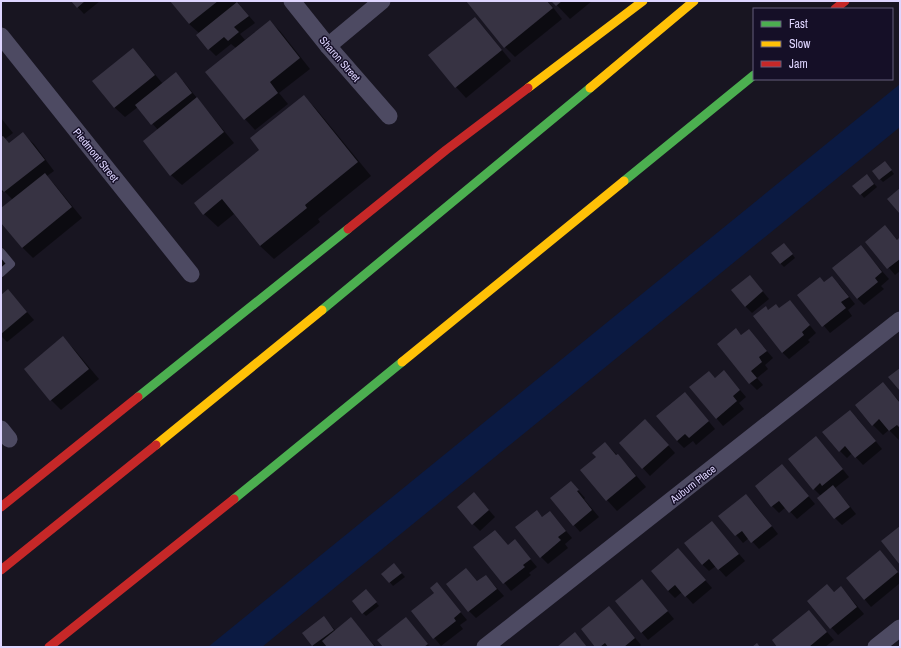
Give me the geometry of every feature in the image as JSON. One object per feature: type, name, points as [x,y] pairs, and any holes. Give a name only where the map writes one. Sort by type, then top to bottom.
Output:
[{"type":"highway","points":[[1,507],[446,150],[643,1]]},
{"type":"highway","points":[[1,570],[251,369],[694,1]]},
{"type":"highway","points":[[836,8],[845,1]]},
{"type":"highway","points":[[49,647],[155,563],[753,76]]},
{"type":"highway","points":[[84,631],[155,563]]},
{"type":"street","name":"Sharon Street","points":[[292,1],[328,46],[389,116]]},
{"type":"street","points":[[328,46],[382,1]]},
{"type":"street","name":"Piedmont Street","points":[[1,36],[191,274]]},
{"type":"street","name":"Auburn Place","points":[[485,647],[900,320]]},
{"type":"street","points":[[876,647],[900,628]]},
{"type":"lane","points":[[1,252],[11,264],[1,273]]},
{"type":"water","points":[[900,84],[900,127],[262,647],[208,647]]},
{"type":"building","points":[[71,1],[85,1],[77,8]]},
{"type":"building","points":[[170,1],[218,1],[189,24]]},
{"type":"building","points":[[466,1],[547,1],[553,8],[504,48]]},
{"type":"building","points":[[551,1],[562,1],[556,6]]},
{"type":"building","points":[[237,2],[249,16],[234,27],[239,32],[228,41],[224,37],[208,50],[196,35]]},
{"type":"building","points":[[475,17],[502,50],[455,88],[428,55]]},
{"type":"building","points":[[270,20],[300,58],[270,82],[278,93],[244,120],[205,72]]},
{"type":"building","points":[[133,48],[155,75],[114,108],[92,81]]},
{"type":"building","points":[[176,72],[192,93],[151,125],[135,105]]},
{"type":"building","points":[[304,95],[358,162],[305,205],[307,208],[260,246],[222,199],[203,215],[194,203],[259,150],[250,138]]},
{"type":"building","points":[[197,97],[224,132],[170,176],[143,141]]},
{"type":"building","points":[[23,132],[45,160],[4,192],[1,189],[1,137],[3,136],[9,143]]},
{"type":"building","points":[[885,161],[892,170],[879,180],[872,171]]},
{"type":"building","points":[[45,173],[72,207],[22,248],[1,223],[1,208]]},
{"type":"building","points":[[867,174],[874,184],[860,195],[852,186]]},
{"type":"building","points":[[900,188],[900,214],[887,199]]},
{"type":"building","points":[[885,225],[897,240],[900,237],[900,259],[887,269],[865,242]]},
{"type":"building","points":[[784,243],[793,254],[780,264],[771,253]]},
{"type":"building","points":[[861,245],[882,272],[875,278],[878,282],[857,299],[832,268]]},
{"type":"building","points":[[750,275],[763,291],[745,307],[731,290]]},
{"type":"building","points":[[832,276],[849,297],[841,302],[846,308],[822,327],[797,295],[820,277],[824,282]]},
{"type":"building","points":[[8,289],[27,312],[1,334],[1,295]]},
{"type":"building","points":[[790,300],[810,325],[802,332],[804,335],[782,353],[753,316],[766,306],[768,310],[776,304],[779,308]]},
{"type":"building","points":[[736,328],[741,335],[749,329],[767,351],[759,357],[762,362],[751,371],[757,378],[749,384],[717,344]]},
{"type":"building","points":[[63,336],[89,369],[50,401],[24,369]]},
{"type":"building","points":[[900,368],[900,391],[888,377]]},
{"type":"building","points":[[724,370],[740,390],[733,396],[737,401],[716,419],[689,387],[709,371],[715,378]]},
{"type":"building","points":[[883,382],[900,403],[900,428],[897,425],[889,431],[879,419],[872,426],[855,405]]},
{"type":"building","points":[[685,392],[709,421],[689,438],[685,434],[677,441],[656,416]]},
{"type":"building","points":[[850,410],[876,441],[855,458],[845,446],[839,452],[822,432]]},
{"type":"building","points":[[645,419],[669,445],[642,469],[619,443]]},
{"type":"building","points":[[816,436],[843,469],[822,486],[820,483],[813,490],[788,459]]},
{"type":"building","points":[[605,442],[616,455],[618,454],[636,476],[606,501],[580,470],[596,457],[592,453]]},
{"type":"building","points":[[782,464],[809,496],[789,513],[779,501],[771,507],[755,486]]},
{"type":"building","points":[[571,481],[579,490],[577,491],[592,510],[573,526],[550,498]]},
{"type":"building","points":[[833,485],[850,507],[834,519],[817,498]]},
{"type":"building","points":[[474,492],[489,510],[472,525],[457,507]]},
{"type":"building","points":[[746,494],[772,526],[751,543],[742,531],[735,536],[718,516]]},
{"type":"building","points":[[537,510],[542,517],[550,511],[566,531],[558,537],[561,540],[540,558],[515,527]]},
{"type":"building","points":[[712,521],[739,554],[718,570],[709,559],[702,565],[684,543]]},
{"type":"building","points":[[900,526],[900,565],[881,541]]},
{"type":"building","points":[[495,530],[508,545],[515,539],[531,559],[523,565],[525,567],[503,584],[473,547]]},
{"type":"building","points":[[678,548],[706,580],[685,597],[675,585],[668,591],[651,571]]},
{"type":"building","points":[[880,550],[898,572],[864,600],[846,578]]},
{"type":"building","points":[[394,563],[402,573],[389,583],[381,574]]},
{"type":"building","points":[[466,568],[477,581],[486,575],[497,589],[468,612],[446,584]]},
{"type":"building","points":[[642,579],[668,611],[641,633],[615,601]]},
{"type":"building","points":[[437,582],[461,612],[454,618],[456,621],[433,639],[411,611],[434,593],[430,588]]},
{"type":"building","points":[[827,584],[834,592],[841,586],[857,607],[830,629],[807,601]]},
{"type":"building","points":[[366,589],[377,602],[362,614],[352,601]]},
{"type":"building","points":[[609,606],[635,638],[624,647],[608,647],[605,643],[600,647],[595,647],[581,629]]},
{"type":"building","points":[[809,610],[827,632],[809,647],[777,647],[772,640]]},
{"type":"building","points":[[324,616],[334,630],[312,646],[302,633]]},
{"type":"building","points":[[351,617],[375,647],[327,647],[322,641]]},
{"type":"building","points":[[406,617],[428,644],[424,647],[383,647],[377,640]]},
{"type":"building","points":[[575,632],[587,647],[557,647]]},
{"type":"building","points":[[757,643],[760,647],[752,647]]},
{"type":"traffic: fast","points":[[624,181],[753,76]]},
{"type":"traffic: fast","points":[[322,310],[590,88]]},
{"type":"traffic: fast","points":[[138,397],[348,229]]},
{"type":"traffic: fast","points":[[234,499],[402,362]]},
{"type":"traffic: slow","points":[[528,88],[643,1]]},
{"type":"traffic: slow","points":[[590,88],[694,1]]},
{"type":"traffic: slow","points":[[402,362],[624,181]]},
{"type":"traffic: slow","points":[[156,445],[322,310]]},
{"type":"traffic: jam","points":[[836,8],[845,1]]},
{"type":"traffic: jam","points":[[348,229],[446,150],[528,88]]},
{"type":"traffic: jam","points":[[1,507],[138,397]]},
{"type":"traffic: jam","points":[[1,570],[156,445]]},
{"type":"traffic: jam","points":[[49,647],[234,499]]}]
